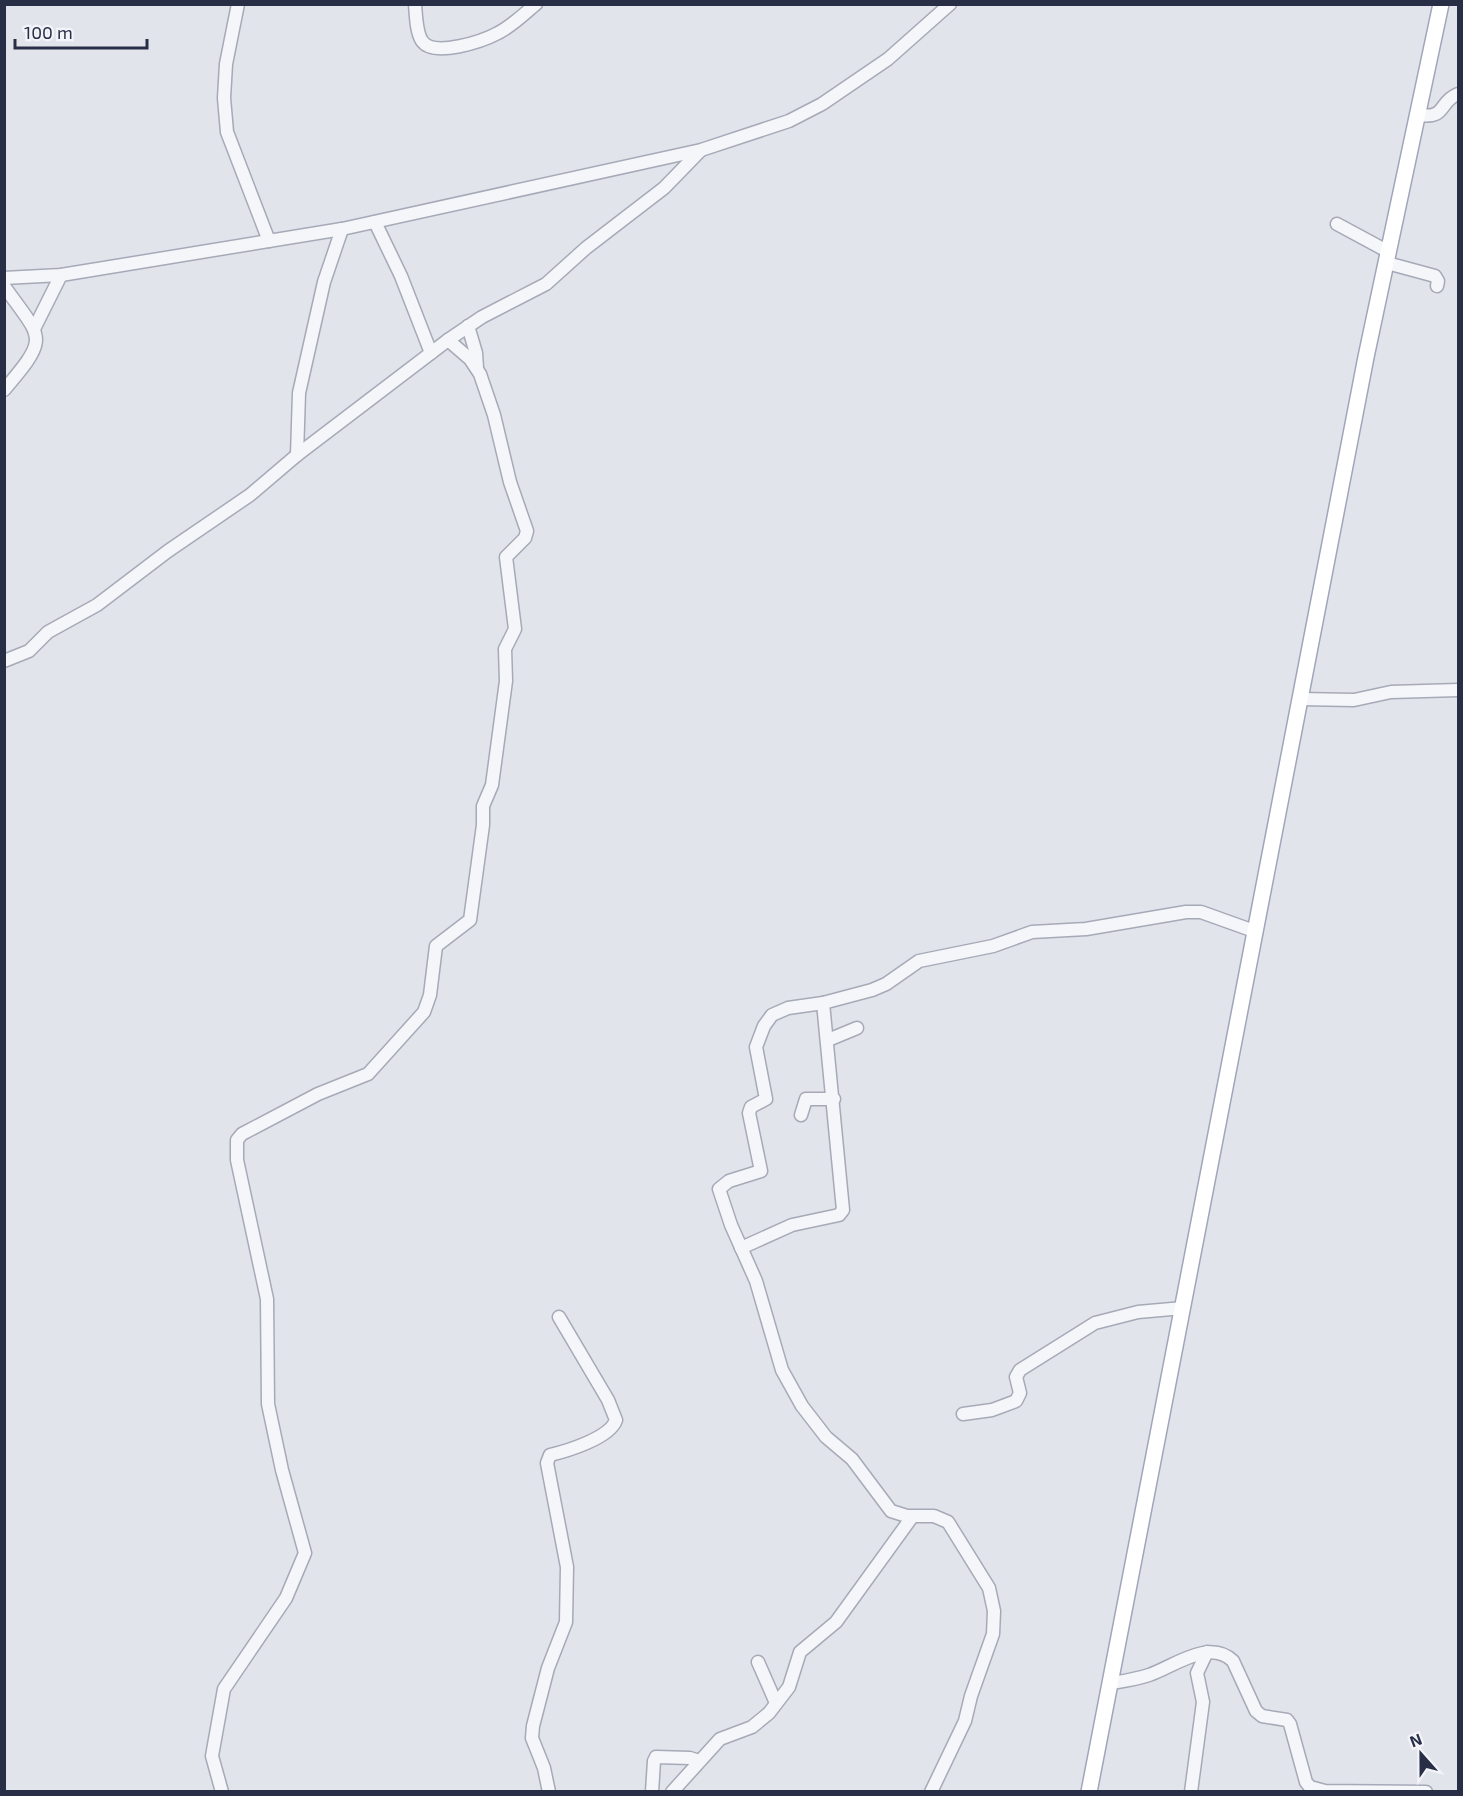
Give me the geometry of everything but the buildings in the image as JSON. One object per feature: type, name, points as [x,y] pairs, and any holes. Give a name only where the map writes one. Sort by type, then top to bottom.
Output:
[{"type":"main road","points":[[1089,1791],[1112,1683],[1254,931],[1366,357],[1441,4]]},
{"type":"street","points":[[238,4],[226,64],[224,98],[227,132],[269,241]]},
{"type":"street","points":[[415,4],[421,40],[434,49],[479,41],[500,33],[530,7]]},
{"type":"street","points":[[4,278],[60,275],[342,230],[701,150],[789,121],[822,104],[888,59],[947,6]]},
{"type":"street","points":[[1419,115],[1436,115],[1441,112],[1445,102],[1458,94]]},
{"type":"street","points":[[4,661],[29,651],[48,632],[97,605],[168,550],[250,495],[297,455],[448,339],[547,284],[586,248],[664,188],[701,150]]},
{"type":"street","points":[[375,222],[401,276],[431,353]]},
{"type":"street","points":[[1337,224],[1388,258],[1435,276],[1438,281],[1437,286]]},
{"type":"street","points":[[297,455],[299,393],[324,282],[342,230]]},
{"type":"street","points":[[4,390],[36,345],[35,327],[60,275]]},
{"type":"street","points":[[4,286],[35,327]]},
{"type":"street","points":[[222,1791],[212,1756],[224,1689],[286,1598],[306,1553],[280,1461],[268,1404],[267,1299],[237,1160],[237,1140],[255,1126],[318,1094],[368,1074],[424,1012],[430,995],[436,946],[470,920],[483,825],[483,807],[492,785],[506,681],[505,651],[515,629],[506,557],[525,538],[527,531],[510,482],[494,415],[477,368],[476,352],[468,326]]},
{"type":"street","points":[[448,339],[477,368]]},
{"type":"street","points":[[1300,699],[1354,700],[1391,692],[1458,690]]},
{"type":"street","points":[[931,1791],[965,1721],[971,1696],[993,1634],[994,1611],[986,1581],[962,1546],[952,1525],[934,1516],[912,1517],[891,1511],[852,1459],[826,1437],[802,1406],[782,1370],[756,1281],[719,1189],[729,1181],[761,1171],[749,1113],[751,1107],[764,1101],[766,1097],[756,1055],[757,1041],[764,1026],[774,1013],[788,1008],[823,1003],[886,984],[926,959],[993,946],[1032,932],[1086,929],[1193,911],[1254,931]]},
{"type":"street","points":[[741,1248],[792,1225],[842,1214],[843,1198],[823,1003]]},
{"type":"street","points":[[828,1040],[857,1028]]},
{"type":"street","points":[[801,1115],[806,1099],[834,1099]]},
{"type":"street","points":[[963,1414],[992,1410],[1017,1401],[1020,1393],[1016,1377],[1020,1370],[1089,1325],[1138,1312],[1183,1308]]},
{"type":"street","points":[[549,1791],[544,1768],[533,1740],[533,1726],[548,1668],[566,1622],[567,1567],[547,1463],[550,1455],[577,1447],[607,1432],[616,1420],[608,1400],[560,1317]]},
{"type":"street","points":[[672,1791],[720,1738],[752,1727],[769,1713],[789,1687],[800,1652],[836,1622],[912,1517]]},
{"type":"street","points":[[1112,1683],[1148,1675],[1182,1659],[1207,1652],[1227,1656],[1233,1661],[1250,1701],[1259,1714],[1287,1720],[1290,1724],[1310,1787],[1325,1791],[1426,1791]]},
{"type":"street","points":[[1191,1791],[1203,1702],[1197,1673],[1207,1652]]},
{"type":"street","points":[[758,1662],[776,1703]]},
{"type":"street","points":[[652,1791],[656,1757],[690,1758],[699,1761]]}]
